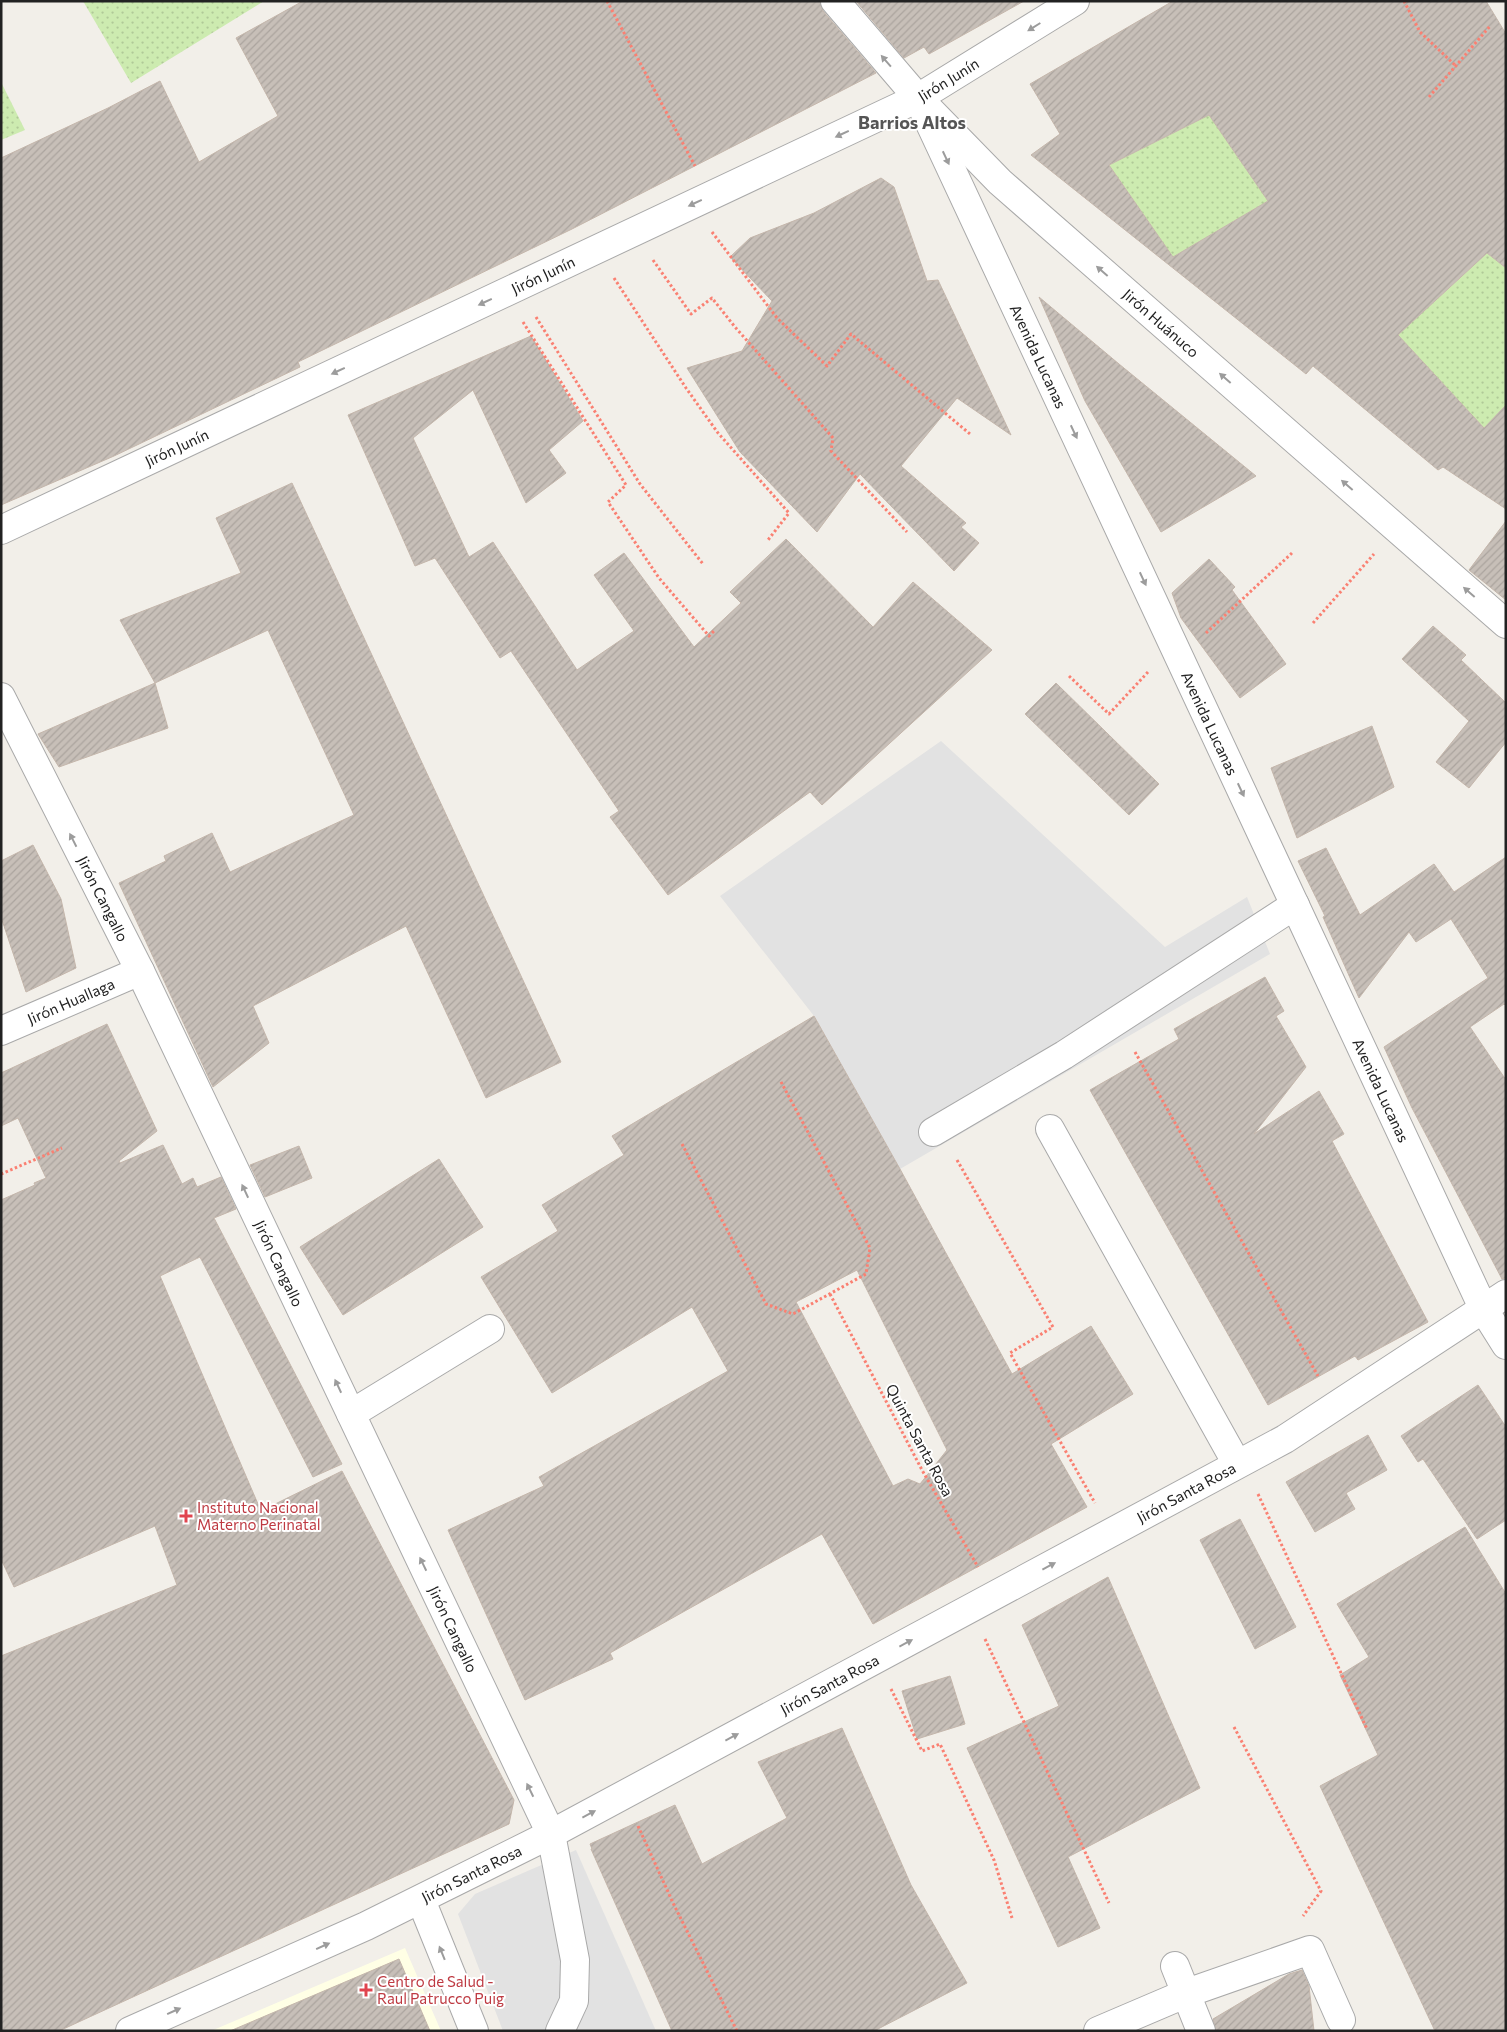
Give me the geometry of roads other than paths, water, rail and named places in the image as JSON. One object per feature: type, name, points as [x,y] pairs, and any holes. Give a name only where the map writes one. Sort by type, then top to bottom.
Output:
[{"type":"street","name":"Jirón Huánuco","points":[[835,1],[918,98],[1000,182],[1506,624]]},
{"type":"street","name":"Jirón Junín","points":[[1,530],[918,98],[1075,1]]},
{"type":"street","name":"Avenida Lucanas","points":[[918,98],[1484,1310],[1506,1346]]},
{"type":"street","name":"Jirón Cangallo","points":[[1,697],[140,971],[551,1834],[575,1960],[574,2001],[560,2031]]},
{"type":"street","points":[[932,1132],[1064,1055],[1295,906]]},
{"type":"street","name":"Jirón Huallaga","points":[[1,1031],[140,971]]},
{"type":"street","points":[[1050,1130],[1240,1463]]},
{"type":"street","name":"Jirón Santa Rosa","points":[[130,2031],[421,1900],[624,1795],[1285,1439],[1506,1294]]},
{"type":"street","points":[[351,1414],[490,1329]]},
{"type":"street","points":[[421,1900],[474,2031]]},
{"type":"street","points":[[1098,2031],[1187,1993],[1310,1950],[1341,2020]]},
{"type":"street","points":[[1175,1966],[1201,2031]]},
{"type":"place","name":"Instituto Nacional Materno Perinatal","points":[[186,1516]]},
{"type":"place","name":"Centro de Salud - Raul Patrucco Puig","points":[[366,1990]]},
{"type":"district","name":"Barrios Altos","points":[[912,122]]}]
